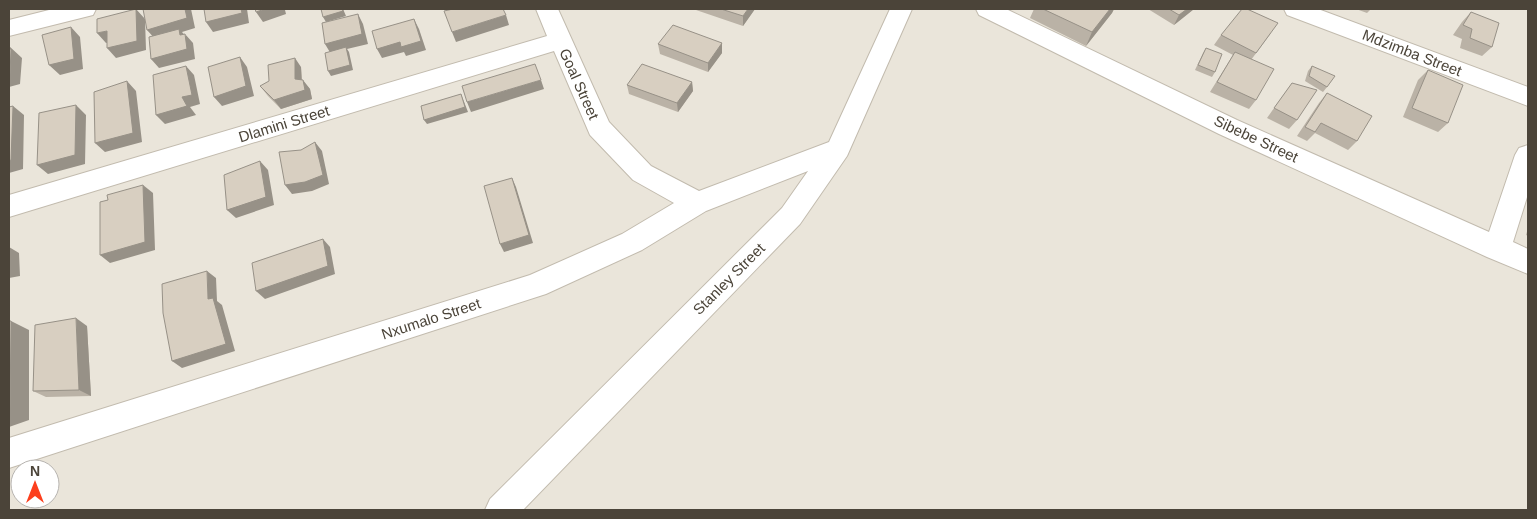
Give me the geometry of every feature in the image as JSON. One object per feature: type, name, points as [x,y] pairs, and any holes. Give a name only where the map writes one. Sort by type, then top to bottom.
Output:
[{"type":"street","points":[[9,28],[85,9]]},
{"type":"street","name":"Goal Street","points":[[547,9],[599,128],[642,172],[696,203]]},
{"type":"street","name":"Stanley Street","points":[[501,510],[790,216],[838,149],[901,9]]},
{"type":"street","name":"Sibebe Street","points":[[987,9],[1228,127],[1528,262]]},
{"type":"street","name":"Mdzimba Street","points":[[1295,9],[1528,97]]},
{"type":"street","name":"Dlamini Street","points":[[9,206],[560,41]]},
{"type":"street","name":"Nxumalo Street","points":[[9,453],[536,285],[632,242],[696,203],[838,149]]},
{"type":"street","points":[[1497,249],[1528,155]]},
{"type":"shaded area","points":[[9,9],[1528,9],[1528,510],[9,510]]},
{"type":"building","points":[[136,9],[137,41],[107,48],[107,31],[97,33],[97,19]]},
{"type":"building","points":[[143,9],[185,9],[187,18],[147,30]]},
{"type":"building","points":[[204,9],[241,9],[242,13],[206,22]]},
{"type":"building","points":[[321,9],[342,9],[343,11],[323,17]]},
{"type":"building","points":[[453,9],[503,9],[506,15],[452,32],[444,11]]},
{"type":"building","points":[[721,9],[748,9],[743,16]]},
{"type":"building","points":[[1043,9],[1110,9],[1092,32]]},
{"type":"building","points":[[1169,9],[1187,9],[1179,15]]},
{"type":"building","points":[[1242,9],[1247,9],[1278,23],[1256,53],[1221,35]]},
{"type":"building","points":[[1471,12],[1499,23],[1492,47],[1470,38],[1472,29],[1463,25]]},
{"type":"building","points":[[358,14],[362,34],[325,44],[322,23]]},
{"type":"building","points":[[414,19],[421,41],[401,47],[400,42],[377,49],[372,31]]},
{"type":"building","points":[[673,25],[722,43],[708,63],[658,44]]},
{"type":"building","points":[[71,27],[74,59],[49,65],[42,35]]},
{"type":"building","points":[[179,29],[180,35],[185,34],[187,49],[151,59],[149,37]]},
{"type":"building","points":[[346,47],[350,65],[328,71],[325,53]]},
{"type":"building","points":[[1206,48],[1222,54],[1215,72],[1198,65]]},
{"type":"building","points":[[9,49],[11,49],[10,75],[9,75]]},
{"type":"building","points":[[1235,52],[1274,69],[1256,100],[1217,82]]},
{"type":"building","points":[[240,57],[246,86],[214,97],[208,67]]},
{"type":"building","points":[[295,58],[295,79],[303,80],[305,90],[274,100],[260,86],[269,81],[268,65]]},
{"type":"building","points":[[535,64],[541,80],[467,102],[462,86]]},
{"type":"building","points":[[642,64],[692,82],[677,103],[627,85]]},
{"type":"building","points":[[186,66],[192,95],[182,97],[187,106],[156,115],[153,75]]},
{"type":"building","points":[[1312,66],[1335,76],[1327,87],[1309,76]]},
{"type":"building","points":[[1428,70],[1463,85],[1448,123],[1412,108]]},
{"type":"building","points":[[127,81],[133,133],[95,143],[94,92]]},
{"type":"building","points":[[1292,83],[1317,90],[1297,120],[1274,108]]},
{"type":"building","points":[[1327,93],[1372,116],[1357,141],[1321,123],[1315,132],[1305,127]]},
{"type":"building","points":[[461,94],[465,107],[424,120],[421,106]]},
{"type":"building","points":[[76,105],[75,155],[37,165],[39,113]]},
{"type":"building","points":[[13,106],[11,160],[9,161],[9,107]]},
{"type":"building","points":[[315,142],[323,175],[305,182],[285,185],[279,152],[301,150]]},
{"type":"building","points":[[260,161],[266,197],[227,210],[224,175]]},
{"type":"building","points":[[512,178],[529,235],[500,244],[484,186]]},
{"type":"building","points":[[143,185],[145,242],[100,255],[100,202],[108,200],[107,195]]},
{"type":"building","points":[[323,239],[328,266],[256,291],[252,263]]},
{"type":"building","points":[[207,271],[208,299],[213,298],[226,344],[172,361],[163,313],[162,284]]},
{"type":"building","points":[[76,318],[79,390],[33,391],[35,325]]},
{"type":"building","points":[[9,321],[11,321],[10,412],[9,412]]}]
